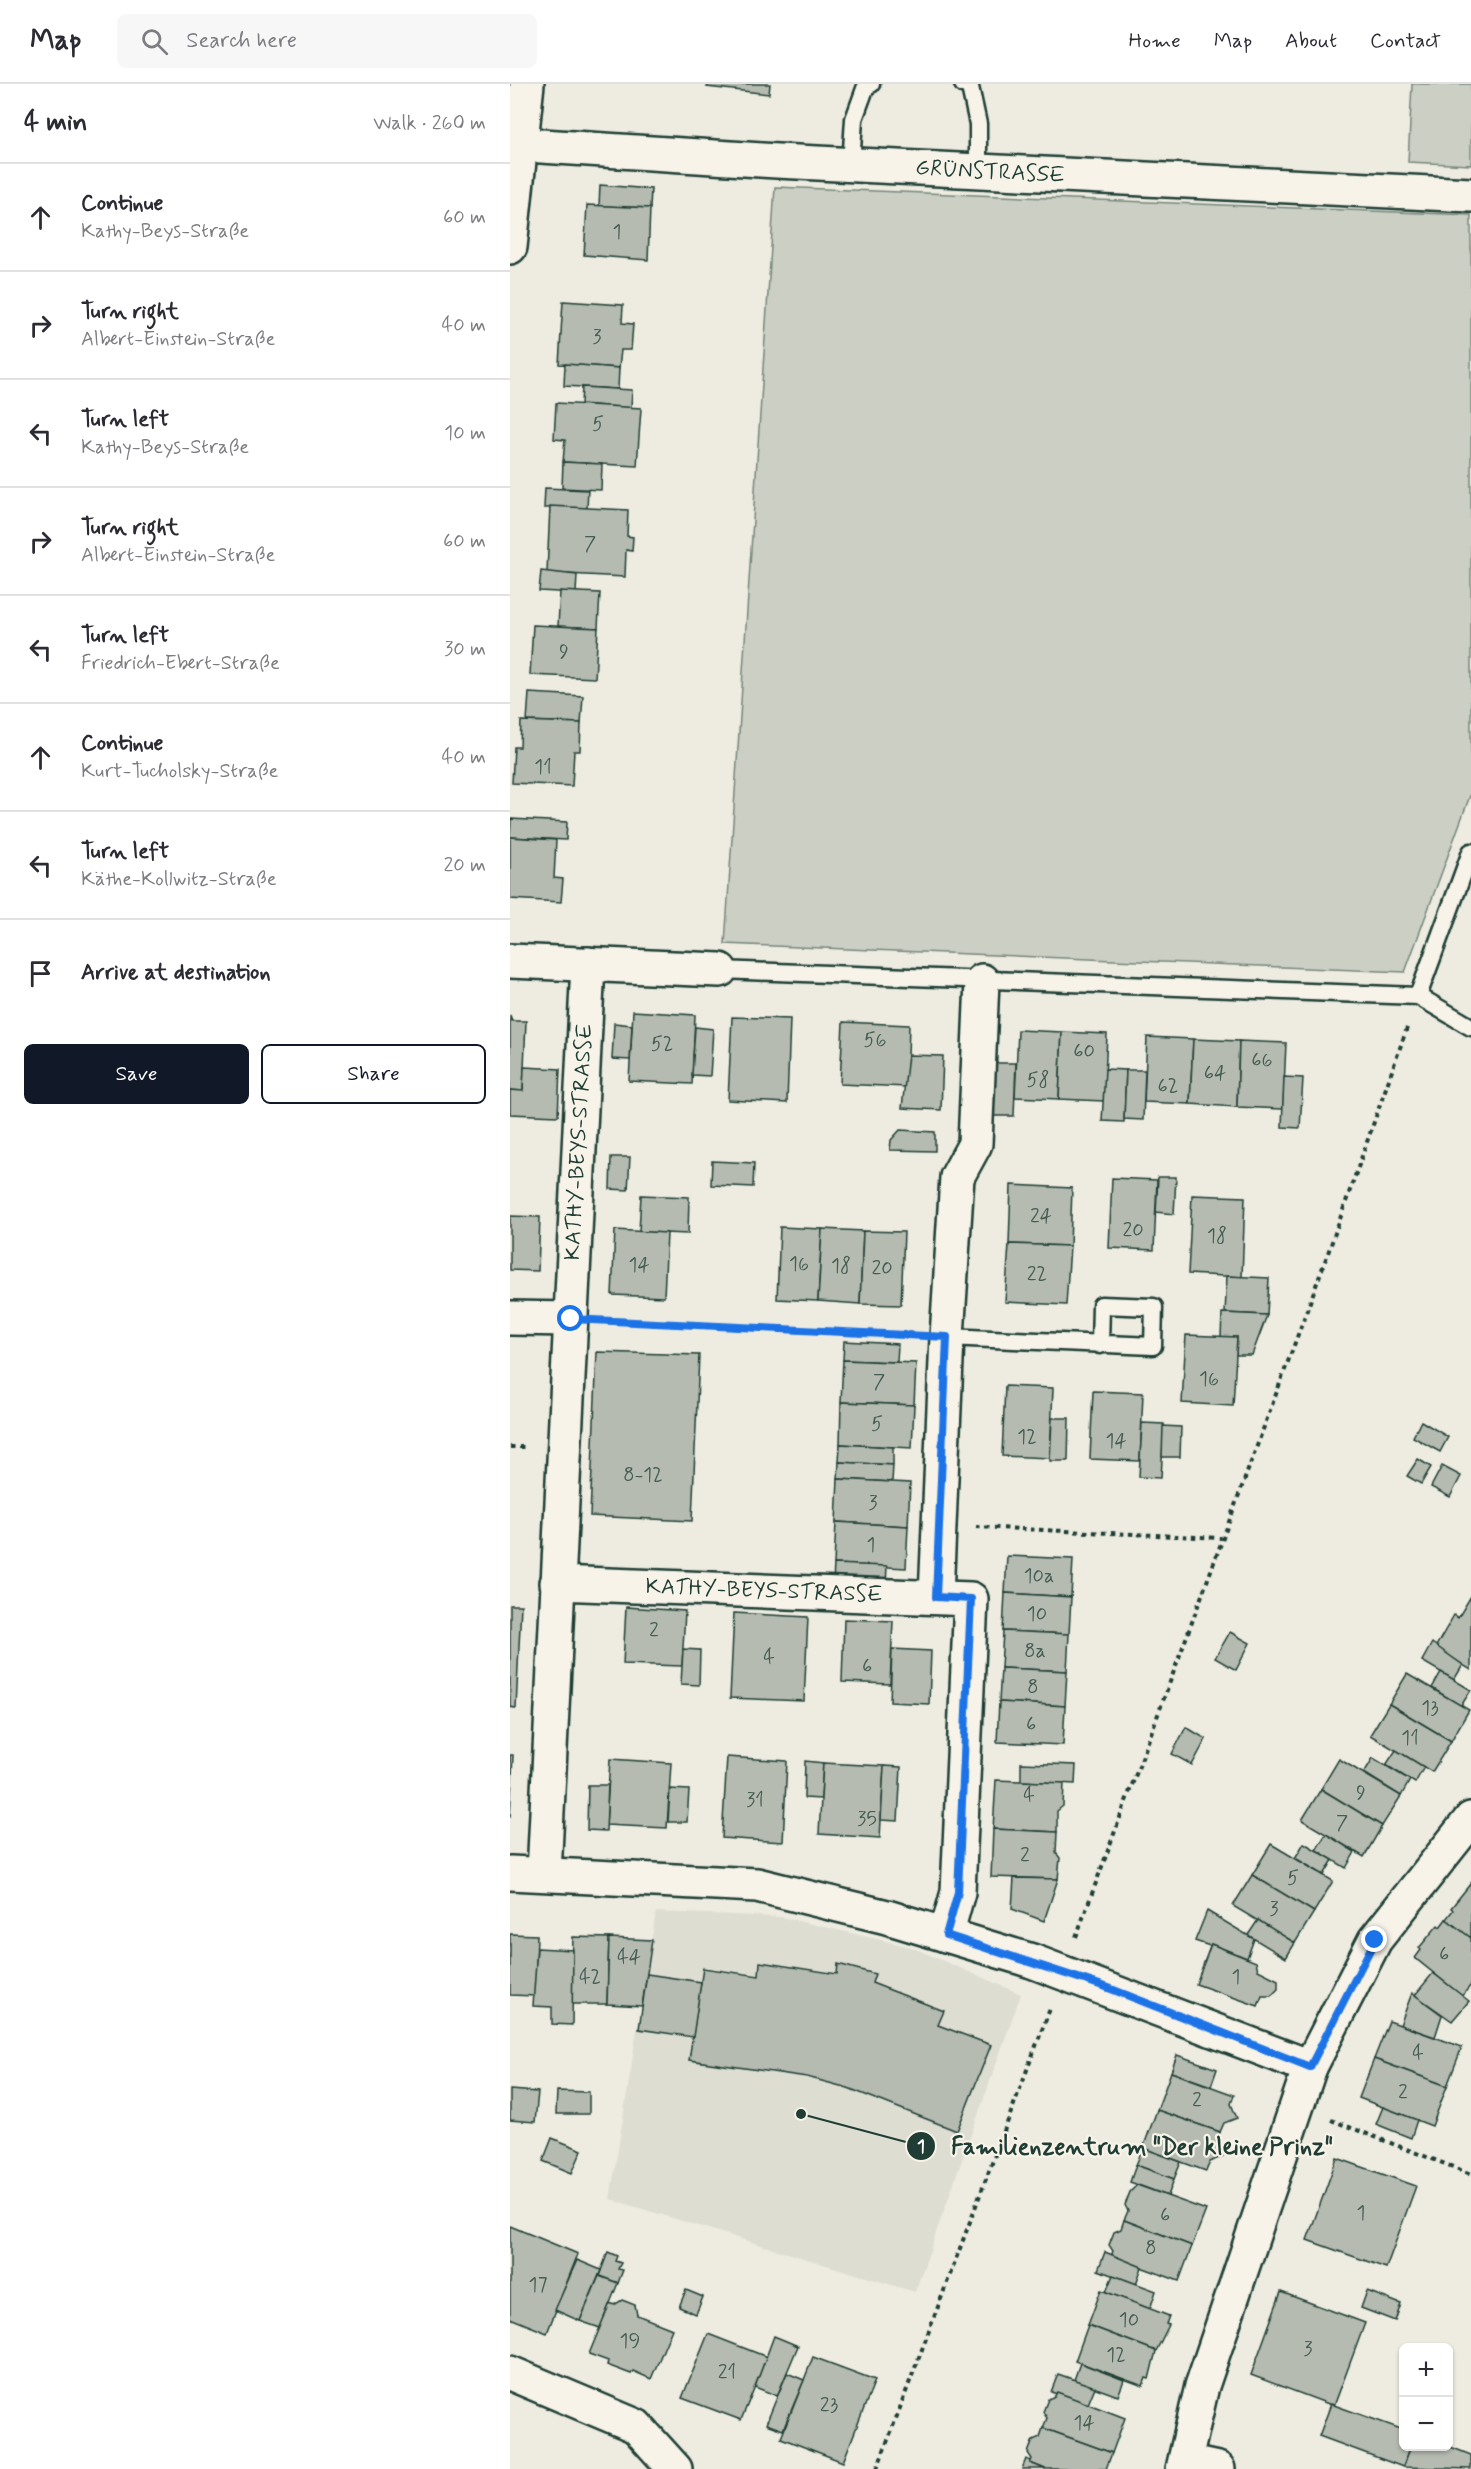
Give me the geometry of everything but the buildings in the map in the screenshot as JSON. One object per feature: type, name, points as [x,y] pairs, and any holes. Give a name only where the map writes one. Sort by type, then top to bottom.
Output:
[{"type":"street","points":[[510,247],[516,144],[527,84]]},
{"type":"street","name":"GRÜNSTRASSE","points":[[516,144],[850,165],[1471,195]]},
{"type":"street","points":[[510,961],[720,970]]},
{"type":"street","name":"KATHY-BEYS-STRASSE","points":[[544,1874],[588,964]]},
{"type":"street","points":[[936,1597],[947,1337],[957,1177],[975,1144],[982,981]]},
{"type":"street","points":[[510,1318],[571,1319]]},
{"type":"street","name":"KATHY-BEYS-STRASSE","points":[[557,1583],[971,1599],[958,1892],[946,1935]]},
{"type":"street","points":[[1218,2469],[1185,2465],[1202,2386],[1310,2067],[1375,1940],[1471,1819]]},
{"type":"street","points":[[510,1873],[757,1885],[946,1935],[1063,1972],[1310,2067]]},
{"type":"street","points":[[510,2373],[636,2426],[675,2469]]},
{"type":"lane","points":[[850,165],[854,119],[866,86],[871,84]]},
{"type":"lane","points":[[963,84],[970,87],[978,124],[978,171]]},
{"type":"lane","points":[[1418,996],[1471,852]]},
{"type":"lane","points":[[720,970],[1418,996],[1471,1027]]},
{"type":"lane","points":[[947,1337],[1100,1345]]},
{"type":"path","points":[[877,2469],[1328,1253],[1418,996]]},
{"type":"path","points":[[571,1319],[947,1337]]},
{"type":"path","points":[[510,1447],[537,1447]]},
{"type":"path","points":[[939,1526],[1221,1538]]},
{"type":"path","points":[[1296,2108],[1471,2174]]},
{"type":"shaded area","points":[[1412,84],[1471,84],[1471,165],[1408,162]]},
{"type":"shaded area","points":[[775,187],[1471,215],[1471,793],[1405,972],[725,944]]},
{"type":"shaded area","points":[[656,1912],[781,1917],[911,1947],[1021,1994],[915,2292],[610,2199]]},
{"type":"place","name":"Familienzentrum \"Der kleine Prinz\"","points":[[801,2114]]},
{"type":"route","points":[[571,1319],[947,1337],[936,1597],[971,1599],[958,1892],[946,1935],[1032,1961],[1106,1987],[1310,2067],[1375,1940]]}]
